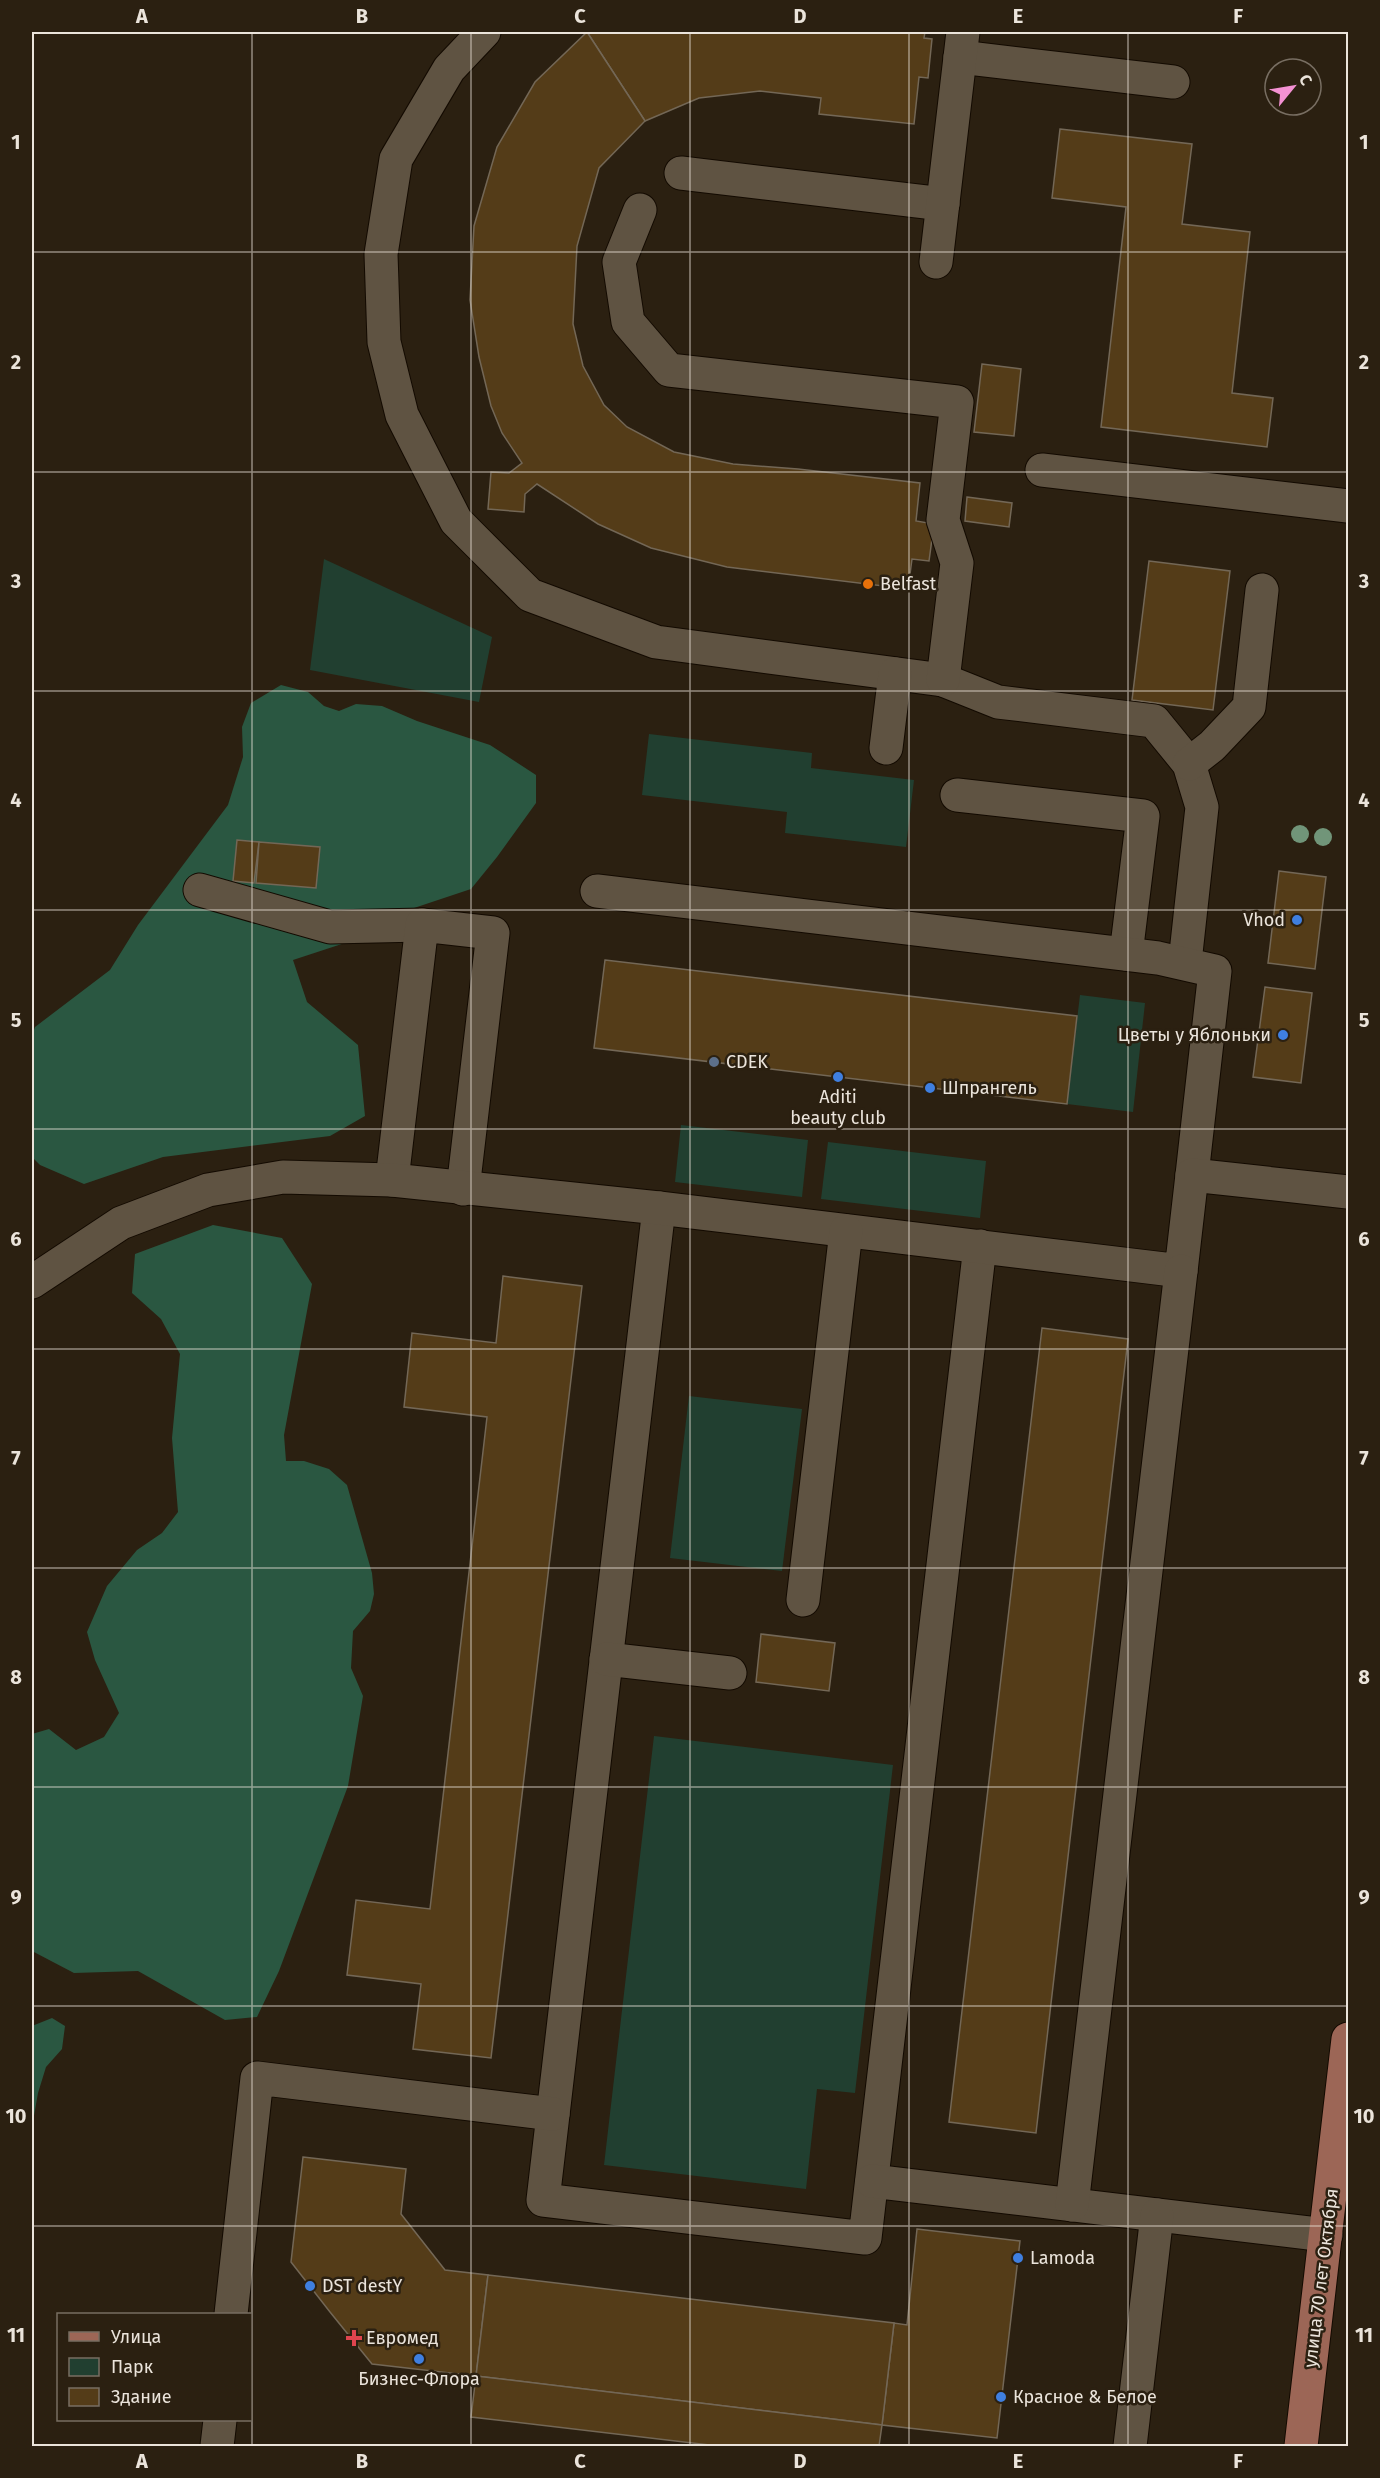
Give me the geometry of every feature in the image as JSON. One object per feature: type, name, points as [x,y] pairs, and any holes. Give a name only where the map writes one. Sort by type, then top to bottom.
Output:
[{"type":"main road","name":"улица 70 лет Октября","points":[[1301,2446],[1348,2055]]},
{"type":"street","points":[[484,32],[449,69],[396,159],[381,254],[384,342],[402,415],[456,521],[530,595],[656,642],[943,680],[998,702],[1154,721],[1189,764],[1202,807],[1185,962]]},
{"type":"street","points":[[936,262],[961,44],[1173,82]]},
{"type":"street","points":[[681,173],[943,204]]},
{"type":"street","points":[[640,210],[619,262],[628,322],[669,370],[957,402],[943,520],[957,563],[943,680]]},
{"type":"street","points":[[1042,470],[1348,506]]},
{"type":"street","points":[[1189,764],[1212,746],[1249,707],[1262,590]]},
{"type":"street","points":[[886,748],[895,674]]},
{"type":"street","points":[[957,795],[1143,816],[1126,954]]},
{"type":"street","points":[[200,891],[330,927],[422,925],[493,933],[463,1189]]},
{"type":"street","points":[[597,891],[1126,954],[1185,962],[1215,971],[1072,2205]]},
{"type":"street","points":[[392,1180],[422,925]]},
{"type":"street","points":[[1192,1175],[1348,1192]]},
{"type":"street","points":[[32,1282],[121,1223],[208,1190],[283,1177],[392,1180],[659,1208],[1180,1271]]},
{"type":"street","points":[[659,1208],[543,2200],[865,2238],[980,1246]]},
{"type":"street","points":[[803,1600],[846,1231]]},
{"type":"street","points":[[606,1659],[730,1673]]},
{"type":"street","points":[[231,2313],[257,2079],[553,2114]]},
{"type":"street","points":[[872,2181],[1326,2235]]},
{"type":"street","points":[[1130,2446],[1157,2215]]},
{"type":"street","points":[[217,2446],[220,2421]]},
{"type":"green space","points":[[324,559],[492,637],[479,702],[310,670]]},
{"type":"green space","points":[[281,685],[308,692],[324,706],[339,711],[356,704],[382,706],[417,721],[490,745],[536,775],[536,803],[471,889],[393,915],[357,939],[293,960],[307,1002],[358,1045],[365,1116],[330,1136],[163,1157],[84,1184],[40,1165],[32,1157],[32,1035],[35,1027],[110,970],[138,925],[228,805],[243,757],[242,727],[251,703]]},
{"type":"green space","points":[[649,734],[812,753],[811,768],[914,780],[906,847],[785,833],[787,812],[642,795]]},
{"type":"green space","points":[[1080,995],[1145,1003],[1133,1112],[1067,1104]]},
{"type":"green space","points":[[681,1125],[808,1140],[802,1197],[675,1182]]},
{"type":"green space","points":[[828,1142],[986,1161],[980,1218],[821,1199]]},
{"type":"green space","points":[[213,1225],[282,1238],[312,1284],[284,1435],[286,1461],[304,1461],[329,1469],[347,1485],[372,1573],[374,1594],[370,1611],[353,1631],[351,1668],[363,1696],[348,1786],[279,1971],[257,2017],[225,2020],[138,1971],[74,1973],[32,1951],[32,1734],[49,1729],[76,1750],[104,1737],[119,1713],[95,1660],[87,1632],[107,1586],[137,1550],[162,1533],[178,1512],[172,1438],[180,1354],[161,1319],[132,1293],[135,1254]]},
{"type":"green space","points":[[689,1396],[802,1409],[782,1571],[670,1558]]},
{"type":"green space","points":[[654,1736],[893,1765],[855,2093],[817,2089],[806,2189],[604,2165]]},
{"type":"green space","points":[[52,2018],[65,2026],[62,2049],[46,2067],[38,2093],[32,2127],[32,2026]]},
{"type":"building","points":[[587,32],[925,32],[924,38],[932,39],[928,78],[919,77],[914,124],[819,114],[821,98],[760,91],[699,98],[645,121]]},
{"type":"building","points":[[587,32],[645,121],[599,168],[577,246],[573,324],[583,366],[604,405],[627,427],[674,452],[733,464],[920,483],[916,521],[934,524],[929,561],[912,559],[908,589],[727,567],[651,548],[598,524],[537,484],[525,494],[524,512],[488,509],[491,472],[509,473],[522,463],[502,433],[491,406],[479,357],[470,300],[474,226],[497,147],[535,82]]},
{"type":"building","points":[[1060,129],[1192,144],[1182,224],[1250,232],[1232,393],[1273,398],[1267,447],[1101,427],[1126,207],[1052,198]]},
{"type":"building","points":[[982,364],[1021,369],[1014,436],[974,432]]},
{"type":"building","points":[[967,497],[1012,503],[1009,527],[965,521]]},
{"type":"building","points":[[1149,561],[1230,571],[1213,710],[1132,700]]},
{"type":"building","points":[[237,840],[259,842],[254,883],[233,881]]},
{"type":"building","points":[[259,842],[320,847],[316,888],[256,883]]},
{"type":"building","name":"Vhod","points":[[1279,871],[1326,877],[1315,969],[1268,963]]},
{"type":"building","points":[[605,960],[1077,1016],[1067,1104],[594,1048]]},
{"type":"building","name":"Цветы у Яблоньки","points":[[1265,987],[1312,993],[1301,1083],[1253,1077]]},
{"type":"building","points":[[503,1276],[582,1286],[491,2058],[413,2049],[421,1984],[347,1975],[356,1900],[430,1909],[487,1417],[404,1407],[412,1333],[496,1343]]},
{"type":"building","points":[[1042,1328],[1128,1339],[1036,2133],[949,2122]]},
{"type":"building","points":[[761,1634],[835,1643],[829,1691],[756,1682]]},
{"type":"building","points":[[303,2157],[406,2169],[401,2214],[445,2270],[488,2275],[476,2376],[372,2364],[330,2312],[291,2262]]},
{"type":"building","points":[[917,2229],[1020,2241],[997,2438],[882,2425],[894,2323],[907,2325]]},
{"type":"building","points":[[488,2275],[894,2323],[882,2425],[476,2376]]},
{"type":"building","points":[[476,2376],[882,2425],[879,2446],[718,2446],[471,2417]]},
{"type":"place","name":"Belfast","points":[[868,584]]},
{"type":"place","name":"Vhod","points":[[1297,920]]},
{"type":"place","name":"Цветы у Яблоньки","points":[[1283,1035]]},
{"type":"place","name":"CDEK","points":[[714,1062]]},
{"type":"place","name":"Aditi beauty club","points":[[838,1077]]},
{"type":"place","name":"Шпрангель","points":[[930,1088]]},
{"type":"place","name":"Lamoda","points":[[1018,2258]]},
{"type":"place","name":"DST destY","points":[[310,2286]]},
{"type":"place","name":"Евромед","points":[[354,2338]]},
{"type":"place","name":"Бизнес-Флора","points":[[419,2359]]},
{"type":"place","name":"Красное & Белое","points":[[1001,2397]]}]
